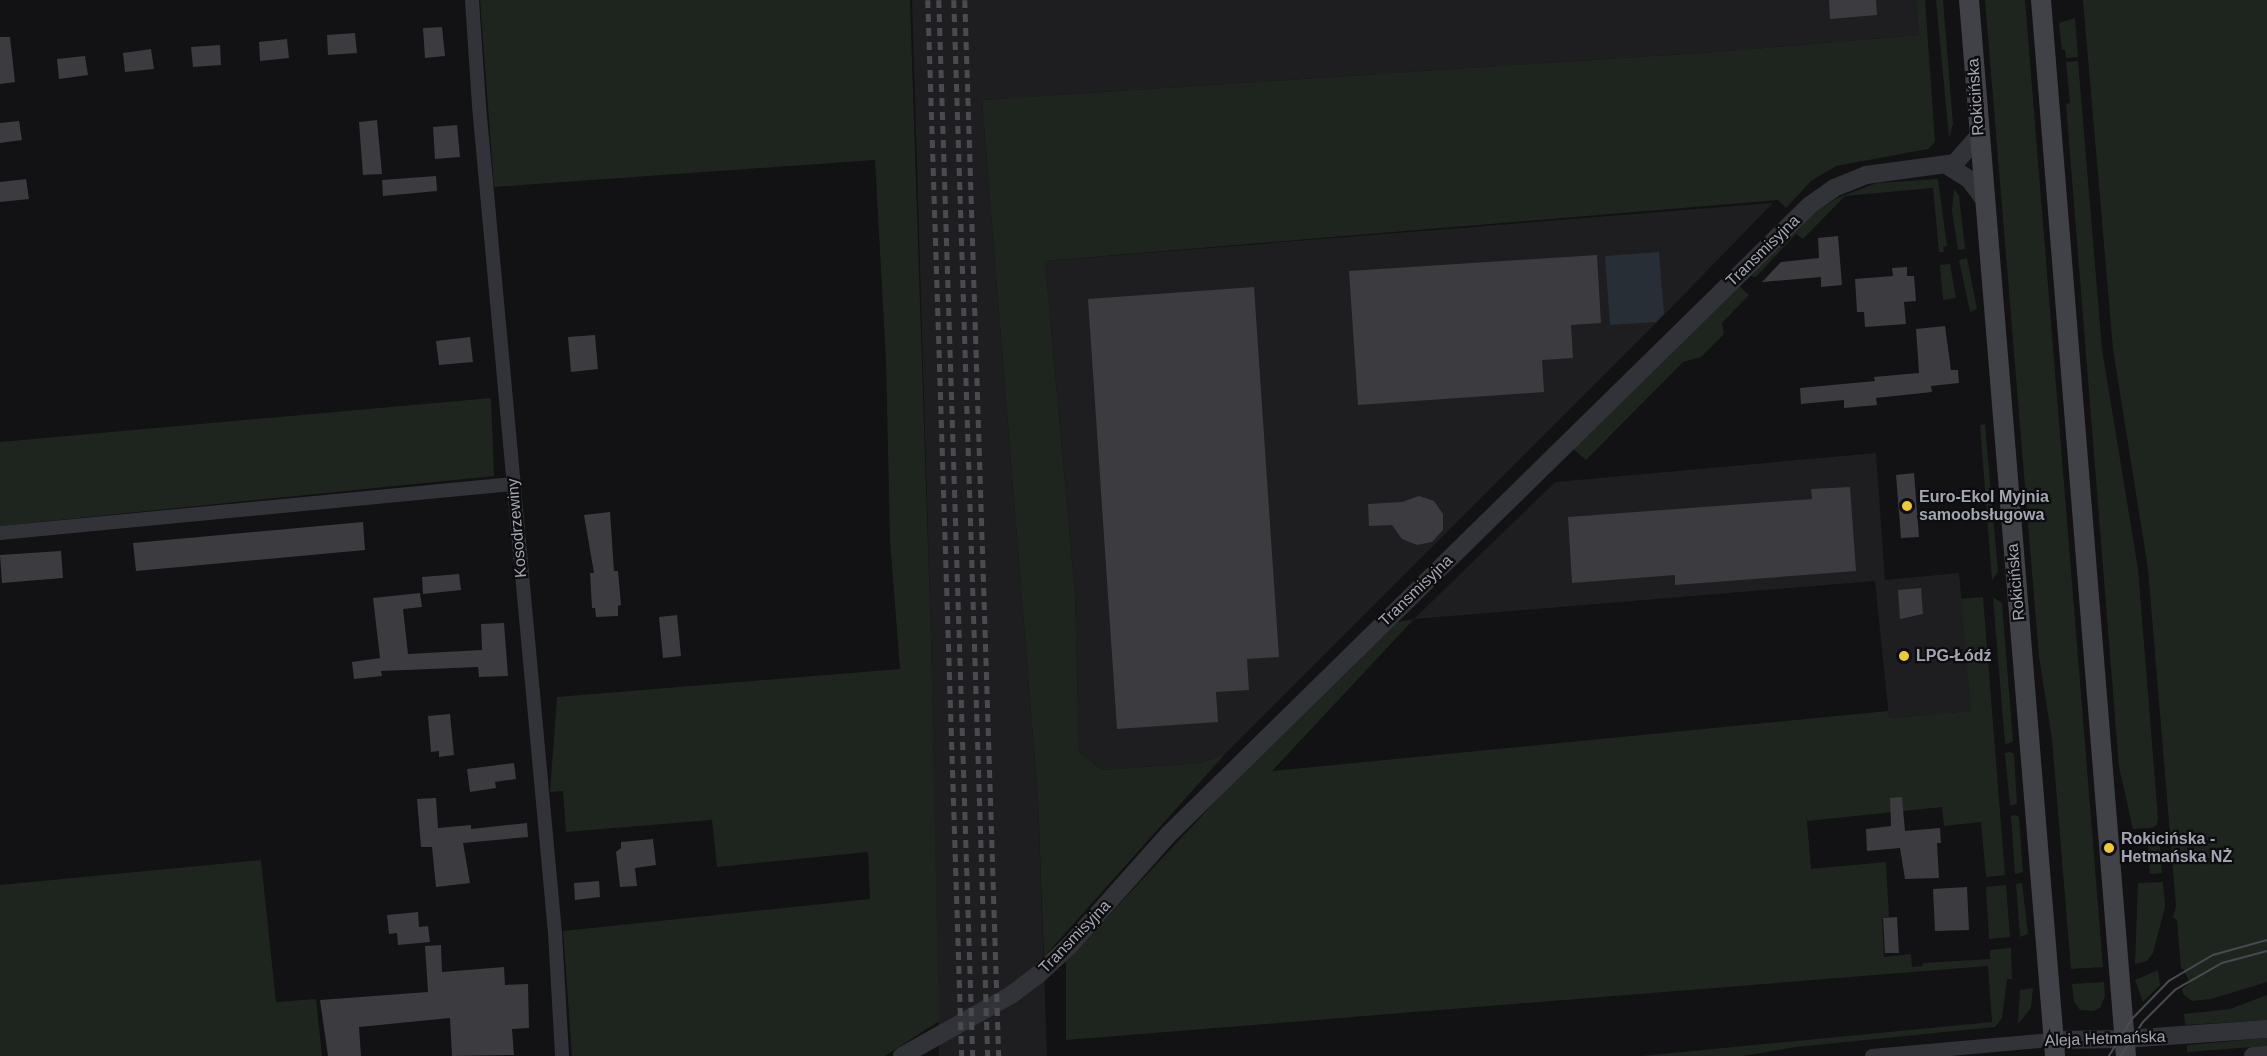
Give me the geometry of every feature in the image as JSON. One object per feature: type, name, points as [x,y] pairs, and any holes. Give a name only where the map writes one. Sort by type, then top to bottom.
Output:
[{"type":"main road","name":"Rokicińska","points":[[1969,0],[2054,1048]]},
{"type":"main road","points":[[2041,0],[2125,1048]]},
{"type":"street","name":"Kosodrzewiny","points":[[472,0],[479,106],[555,933],[562,1056]]},
{"type":"street","points":[[1979,135],[1961,158],[1948,166],[1969,179],[1984,200]]},
{"type":"street","name":"Transmisyjna","points":[[902,1056],[1011,995],[1038,975],[1178,825],[1810,205],[1834,188],[1866,175],[1948,166]]},
{"type":"street","points":[[0,533],[513,484]]},
{"type":"street","name":"Aleja Hetmańska","points":[[1872,1056],[2054,1048],[2125,1048],[2267,1029]]},
{"type":"street","points":[[2253,1056],[2267,1055]]},
{"type":"shaded area","points":[[480,0],[910,0],[931,636],[939,1021],[885,1056],[572,1056],[563,931],[870,899],[868,852],[717,867],[712,820],[566,832],[563,791],[550,792],[557,697],[900,669],[890,540],[886,360],[875,160],[494,187]]},
{"type":"shaded area","points":[[912,0],[1916,0],[1919,35],[1730,51],[982,100],[1038,799],[1047,1056],[939,1056],[931,636]]},
{"type":"shaded area","points":[[1916,0],[1925,0],[1935,142],[1928,149],[1836,166],[1811,181],[1786,208],[1778,200],[1045,261],[1075,594],[1079,752],[1102,770],[1201,763],[1225,754],[1044,957],[1038,799],[982,100],[1730,51],[1919,35]]},
{"type":"shaded area","points":[[1936,0],[1943,0],[1953,124],[1949,138]]},
{"type":"shaded area","points":[[1985,0],[2025,0],[2103,967],[2071,969],[2052,739],[2039,657]]},
{"type":"shaded area","points":[[2083,0],[2267,0],[2267,982],[2211,999],[2192,1001],[2183,994],[2182,989],[2190,983],[2181,969],[2177,920],[2173,917],[2176,906],[2148,569],[2113,349]]},
{"type":"shaded area","points":[[2075,18],[2078,57],[2066,58],[2065,50],[2062,50],[2059,23]]},
{"type":"shaded area","points":[[2078,61],[2102,349],[2138,569],[2158,818],[2157,825],[2151,828],[2133,829],[2119,767],[2066,104],[2070,103],[2066,62]]},
{"type":"shaded area","points":[[1938,179],[1947,246],[1943,247],[1944,252],[1939,252],[1933,188],[1845,196],[1803,239],[1796,234],[1756,277],[1750,276],[1813,213],[1837,198],[1877,183]]},
{"type":"shaded area","points":[[1954,188],[1959,196],[1965,249],[1958,250],[1952,211]]},
{"type":"shaded area","points":[[1773,203],[1225,754],[1201,763],[1102,770],[1079,752],[1075,594],[1045,261]]},
{"type":"shaded area","points":[[1659,252],[1664,314],[1656,322],[1610,325],[1605,256]]},
{"type":"shaded area","points":[[1967,258],[1977,309],[1970,312],[1959,260]]},
{"type":"shaded area","points":[[1950,264],[1956,298],[1943,300],[1940,265]]},
{"type":"shaded area","points":[[1739,286],[1749,295],[1722,323],[1724,334],[1701,357],[1683,362],[1586,460],[1573,449]]},
{"type":"shaded area","points":[[491,398],[494,476],[0,526],[0,442]]},
{"type":"shaded area","points":[[1985,424],[1998,572],[1992,580],[1980,425]]},
{"type":"shaded area","points":[[1876,453],[1885,580],[1959,573],[1972,711],[1889,718],[1875,581],[1414,619],[1555,482]]},
{"type":"shaded area","points":[[1983,597],[2005,875],[1986,877],[1981,822],[1944,826],[1942,807],[1807,821],[1811,869],[1886,862],[1889,917],[1882,918],[1884,957],[1911,954],[1912,967],[1923,966],[1923,963],[1990,959],[1990,950],[2011,948],[2012,979],[2007,979],[2002,1018],[1995,1027],[1796,1047],[1743,1056],[1641,1056],[1992,1022],[1988,966],[1066,1040],[1066,961],[1241,774],[1398,622],[1414,619],[1272,771],[1888,711],[1889,718],[1971,711],[1961,599]]},
{"type":"shaded area","points":[[1993,597],[2002,603],[2013,741],[2005,744]]},
{"type":"shaded area","points":[[2005,753],[2014,754],[2017,804],[2010,806]]},
{"type":"shaded area","points":[[2011,816],[2019,817],[2023,872],[2015,874]]},
{"type":"shaded area","points":[[2159,835],[2162,873],[2150,874],[2147,837]]},
{"type":"shaded area","points":[[261,860],[276,1002],[316,999],[322,1056],[0,1056],[0,885]]},
{"type":"shaded area","points":[[2163,882],[2165,907],[2153,953],[2147,961],[2135,964],[2138,883]]},
{"type":"shaded area","points":[[2022,883],[2028,934],[2020,937],[2016,884]]},
{"type":"shaded area","points":[[2006,885],[2010,937],[1989,939],[1986,887]]},
{"type":"shaded area","points":[[2158,970],[2160,985],[2143,1002],[2135,980]]},
{"type":"shaded area","points":[[2104,982],[2105,996],[2100,1008],[2093,1011],[2080,1010],[2074,1002],[2072,984]]},
{"type":"shaded area","points":[[2033,988],[2031,1008],[2018,1024],[2020,990]]},
{"type":"shaded area","points":[[2267,995],[2267,1020],[2185,1025],[2184,1014],[2230,1009]]},
{"type":"shaded area","points":[[2267,1038],[2267,1046],[2187,1052],[2187,1045]]},
{"type":"building","points":[[1829,0],[1876,0],[1877,15],[1830,19]]},
{"type":"building","points":[[442,27],[445,56],[425,58],[423,28]]},
{"type":"building","points":[[355,33],[357,53],[328,55],[327,35]]},
{"type":"building","points":[[0,37],[10,37],[15,82],[0,84]]},
{"type":"building","points":[[287,39],[289,58],[260,61],[259,42]]},
{"type":"building","points":[[220,45],[221,65],[193,67],[191,47]]},
{"type":"building","points":[[151,49],[154,69],[125,72],[123,53]]},
{"type":"building","points":[[85,56],[88,75],[59,79],[57,59]]},
{"type":"building","points":[[377,120],[382,174],[363,175],[359,122]]},
{"type":"building","points":[[19,121],[22,140],[0,143],[0,123]]},
{"type":"building","points":[[457,125],[460,157],[435,159],[433,127]]},
{"type":"building","points":[[436,176],[437,191],[383,196],[382,180]]},
{"type":"building","points":[[26,179],[29,199],[0,202],[0,182]]},
{"type":"building","points":[[1838,236],[1842,285],[1821,287],[1821,277],[1762,282],[1781,262],[1819,258],[1818,238]]},
{"type":"building","points":[[1597,255],[1601,323],[1571,325],[1573,358],[1542,360],[1544,392],[1358,405],[1349,271]]},
{"type":"building","points":[[1907,267],[1907,276],[1914,276],[1916,301],[1904,302],[1906,324],[1865,327],[1864,312],[1857,312],[1855,279],[1893,276],[1892,268]]},
{"type":"building","points":[[1254,287],[1279,657],[1247,659],[1249,690],[1216,692],[1218,722],[1117,729],[1088,299]]},
{"type":"building","points":[[1945,326],[1951,370],[1958,370],[1959,383],[1931,386],[1932,392],[1876,398],[1877,405],[1844,408],[1844,400],[1801,404],[1800,388],[1875,381],[1874,377],[1919,373],[1916,329]]},
{"type":"building","points":[[595,335],[598,369],[571,372],[568,337]]},
{"type":"building","points":[[470,337],[473,362],[439,365],[436,341]]},
{"type":"building","name":"Euro-Ekol Myjnia samoobsługowa","points":[[1914,473],[1919,537],[1901,538],[1896,475]]},
{"type":"building","points":[[1850,487],[1856,571],[1675,585],[1675,575],[1572,583],[1568,517],[1812,499],[1811,489]]},
{"type":"building","points":[[1419,496],[1434,501],[1443,514],[1443,530],[1432,542],[1417,545],[1402,539],[1392,525],[1369,526],[1368,504],[1402,502]]},
{"type":"building","points":[[610,512],[614,571],[618,571],[621,605],[618,606],[618,616],[596,617],[595,608],[592,608],[590,573],[594,573],[584,515]]},
{"type":"building","points":[[363,522],[365,550],[136,571],[133,543]]},
{"type":"building","points":[[61,551],[63,578],[2,583],[0,555]]},
{"type":"building","points":[[459,574],[461,590],[423,594],[422,577]]},
{"type":"building","points":[[1921,588],[1923,614],[1900,619],[1898,590]]},
{"type":"building","points":[[420,593],[422,607],[403,609],[408,654],[482,650],[481,624],[504,623],[508,676],[479,677],[478,667],[381,671],[382,676],[354,679],[352,662],[380,658],[373,598]]},
{"type":"building","points":[[677,615],[681,656],[663,658],[659,617]]},
{"type":"building","points":[[450,714],[454,755],[439,757],[439,751],[431,752],[428,716]]},
{"type":"building","points":[[514,763],[516,779],[495,782],[496,788],[470,792],[467,769]]},
{"type":"building","points":[[1902,797],[1905,831],[1940,828],[1941,843],[1937,843],[1939,878],[1905,879],[1900,848],[1867,851],[1866,829],[1891,826],[1890,798]]},
{"type":"building","points":[[436,798],[438,828],[471,825],[471,829],[527,823],[528,837],[463,843],[470,883],[436,887],[432,847],[421,847],[417,799]]},
{"type":"building","points":[[653,839],[656,865],[635,868],[637,886],[620,887],[616,852],[621,848],[621,842]]},
{"type":"building","points":[[599,881],[600,897],[575,900],[574,883]]},
{"type":"building","points":[[1967,887],[1969,930],[1935,931],[1933,889]]},
{"type":"building","points":[[418,912],[419,927],[428,926],[430,942],[398,945],[397,933],[389,934],[387,915]]},
{"type":"building","points":[[1897,917],[1899,953],[1885,953],[1883,918]]},
{"type":"building","points":[[441,945],[442,972],[504,967],[505,985],[528,984],[529,1028],[512,1029],[514,1055],[452,1056],[450,1018],[359,1027],[361,1056],[328,1056],[320,1000],[428,992],[425,946]]},
{"type":"tram line","points":[[2109,1056],[2132,1019],[2169,981],[2213,955],[2267,940]]},
{"type":"tram line","points":[[2121,1056],[2143,1022],[2175,990],[2222,963],[2267,951]]},
{"type":"railway","points":[[928,0],[962,1056]]},
{"type":"railway","points":[[939,0],[973,1056]]},
{"type":"railway","points":[[954,0],[988,1056]]},
{"type":"railway","points":[[965,0],[999,1056]]},
{"type":"place","name":"Euro-Ekol Myjnia samoobsługowa","points":[[1907,506]]},
{"type":"place","name":"LPG-Łódź","points":[[1904,656]]},
{"type":"place","name":"Rokicińska - Hetmańska NŻ","points":[[2109,848]]}]
